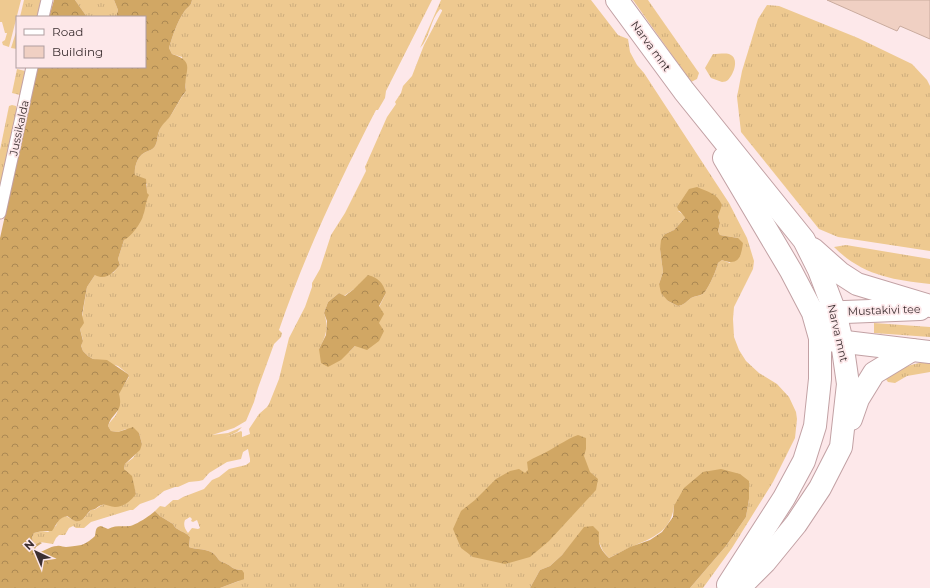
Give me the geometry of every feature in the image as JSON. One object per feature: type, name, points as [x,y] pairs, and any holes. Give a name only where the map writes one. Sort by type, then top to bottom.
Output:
[{"type":"main road","name":"Narva mnt","points":[[617,0],[684,92],[804,240],[819,270],[835,312],[842,342],[848,384],[841,447],[820,488],[796,524],[765,562],[739,588]]},
{"type":"main road","name":"Narva mnt","points":[[684,92],[791,271],[813,313],[820,338],[820,379],[815,426],[804,461],[784,498],[726,588]]},
{"type":"main road","points":[[804,240],[840,273],[857,284],[930,307]]},
{"type":"main road","name":"Mustakivi tee","points":[[813,313],[930,307]]},
{"type":"main road","points":[[820,338],[921,351]]},
{"type":"main road","points":[[841,447],[858,399],[874,373],[921,351]]},
{"type":"lane","points":[[43,16],[47,0]]},
{"type":"lane","name":"Jussikalda","points":[[0,213],[32,68]]},
{"type":"green space","points":[[0,0],[21,0],[9,47],[3,45],[2,42],[5,40],[7,33],[5,33],[2,22],[0,22]]},
{"type":"green space","points":[[24,0],[41,0],[37,16],[20,16]]},
{"type":"green space","points":[[54,0],[75,0],[86,16],[49,16]]},
{"type":"green space","points":[[75,0],[114,0],[118,10],[116,16],[86,16]]},
{"type":"green space","points":[[114,0],[192,0],[191,4],[179,20],[169,48],[172,54],[185,60],[187,64],[185,84],[186,91],[170,117],[160,129],[157,142],[153,149],[144,153],[138,160],[135,175],[146,179],[147,193],[149,195],[143,216],[135,230],[124,240],[118,259],[120,265],[106,277],[99,277],[95,275],[87,287],[82,315],[84,323],[80,329],[83,341],[81,346],[83,351],[88,356],[93,359],[107,360],[129,376],[119,394],[119,409],[108,426],[111,431],[118,432],[133,427],[139,433],[142,444],[140,450],[125,464],[124,469],[132,476],[136,494],[124,505],[115,507],[105,505],[100,506],[91,510],[80,521],[75,521],[67,516],[60,520],[52,531],[34,533],[32,537],[33,542],[36,544],[40,542],[42,543],[36,547],[33,553],[54,546],[66,547],[81,545],[95,536],[98,527],[101,526],[108,529],[130,526],[143,520],[155,511],[190,537],[189,547],[207,550],[213,553],[220,561],[234,569],[242,570],[244,573],[244,579],[220,588],[0,588],[0,238],[38,68],[146,68],[146,16],[116,16],[118,10]]},
{"type":"green space","points":[[192,0],[432,0],[386,91],[385,98],[378,110],[376,110],[323,218],[279,330],[282,333],[281,337],[274,344],[246,421],[234,428],[212,435],[228,433],[242,427],[237,432],[226,437],[241,431],[242,437],[250,434],[249,429],[259,414],[269,404],[279,379],[289,338],[305,307],[312,283],[320,269],[331,235],[345,213],[366,171],[365,167],[387,117],[396,104],[395,102],[401,93],[403,86],[412,76],[424,45],[442,11],[440,9],[434,18],[426,39],[420,48],[441,0],[591,0],[618,35],[628,39],[630,52],[637,65],[644,73],[729,203],[747,238],[754,261],[753,269],[734,307],[734,337],[739,350],[746,361],[759,373],[777,384],[789,397],[796,412],[797,419],[795,438],[773,482],[732,548],[703,588],[690,588],[726,546],[746,517],[749,499],[749,481],[674,506],[669,522],[659,533],[609,558],[603,551],[599,542],[573,542],[550,566],[540,570],[530,588],[220,588],[239,581],[242,570],[234,569],[220,561],[210,551],[189,547],[190,537],[155,511],[160,506],[165,507],[173,500],[178,500],[204,489],[212,480],[219,477],[229,469],[246,465],[250,462],[248,449],[243,452],[241,459],[227,462],[209,473],[203,480],[189,482],[164,491],[154,499],[140,504],[133,510],[91,522],[84,528],[76,528],[73,526],[69,528],[65,535],[59,535],[53,544],[40,542],[36,544],[33,542],[32,537],[34,533],[42,531],[48,532],[56,526],[58,521],[66,516],[75,521],[84,518],[91,510],[94,510],[102,505],[108,505],[136,494],[132,480],[124,469],[125,464],[133,458],[142,444],[139,433],[126,429],[118,432],[111,431],[108,426],[117,413],[119,402],[118,394],[129,377],[128,374],[118,366],[93,359],[88,356],[83,351],[81,346],[83,340],[80,329],[87,287],[95,275],[113,273],[120,265],[118,259],[124,240],[143,216],[147,184],[135,175],[138,160],[144,153],[153,149],[157,142],[158,133],[163,123],[171,115],[186,91],[182,57],[172,54],[169,48],[179,20],[190,6]],"holes":[[[678,211],[718,216],[720,223],[718,231],[720,235],[738,238],[730,263],[722,260],[718,263],[705,292],[702,295],[691,298],[678,306],[668,301],[659,284],[663,272],[660,249],[665,234],[674,230],[685,218],[684,215]],[[354,289],[386,293],[379,307],[379,323],[349,352],[319,349],[326,331],[324,313],[328,302],[339,293],[344,296]],[[190,517],[192,519],[191,521],[193,522],[197,520],[200,528],[192,528],[188,533],[184,524],[185,520]]]},
{"type":"green space","points":[[633,0],[648,0],[699,73],[697,79],[691,82]]},
{"type":"green space","points":[[767,5],[779,6],[858,38],[912,64],[927,80],[930,86],[930,251],[838,237],[819,229],[741,132],[737,97],[742,71],[758,19]]},
{"type":"green space","points":[[16,32],[16,49],[11,48]]},
{"type":"green space","points":[[713,54],[729,54],[734,59],[734,70],[727,81],[722,82],[711,78],[705,68]]},
{"type":"green space","points":[[17,69],[25,71],[20,95],[12,93]]},
{"type":"green space","points":[[9,106],[16,106],[17,110],[0,186],[0,150]]},
{"type":"green space","points":[[697,187],[712,193],[718,198],[722,205],[718,216],[720,223],[718,231],[720,235],[738,238],[743,243],[740,257],[738,259],[732,262],[722,260],[718,263],[712,279],[703,294],[691,298],[678,306],[668,301],[661,293],[659,284],[663,272],[660,249],[661,240],[665,234],[674,230],[685,218],[677,207],[689,189]]},
{"type":"green space","points":[[846,245],[930,259],[930,284],[890,278],[867,270],[855,264],[834,247]]},
{"type":"green space","points":[[368,275],[380,281],[386,293],[379,306],[384,314],[379,323],[384,331],[379,341],[367,350],[355,346],[341,360],[328,367],[321,363],[319,349],[326,335],[327,321],[324,313],[328,302],[339,293],[345,296]]},
{"type":"green space","points":[[874,323],[930,327],[930,337],[874,333]]},
{"type":"green space","points":[[930,362],[930,372],[907,376],[895,383],[888,382],[885,378],[894,372],[914,364]]},
{"type":"green space","points":[[578,435],[586,438],[586,449],[584,456],[590,472],[598,479],[596,490],[549,541],[530,557],[505,564],[473,557],[461,548],[453,529],[461,511],[475,500],[496,479],[510,471],[519,469],[525,473],[528,470],[527,462]]},
{"type":"green space","points":[[721,469],[740,474],[749,481],[749,499],[746,517],[726,546],[690,588],[530,588],[540,570],[550,566],[562,555],[584,527],[593,526],[599,532],[600,546],[609,558],[630,547],[650,540],[662,532],[673,517],[674,506],[684,488],[703,472]]},
{"type":"building","points":[[827,0],[930,0],[930,39],[900,26],[897,31]]}]
